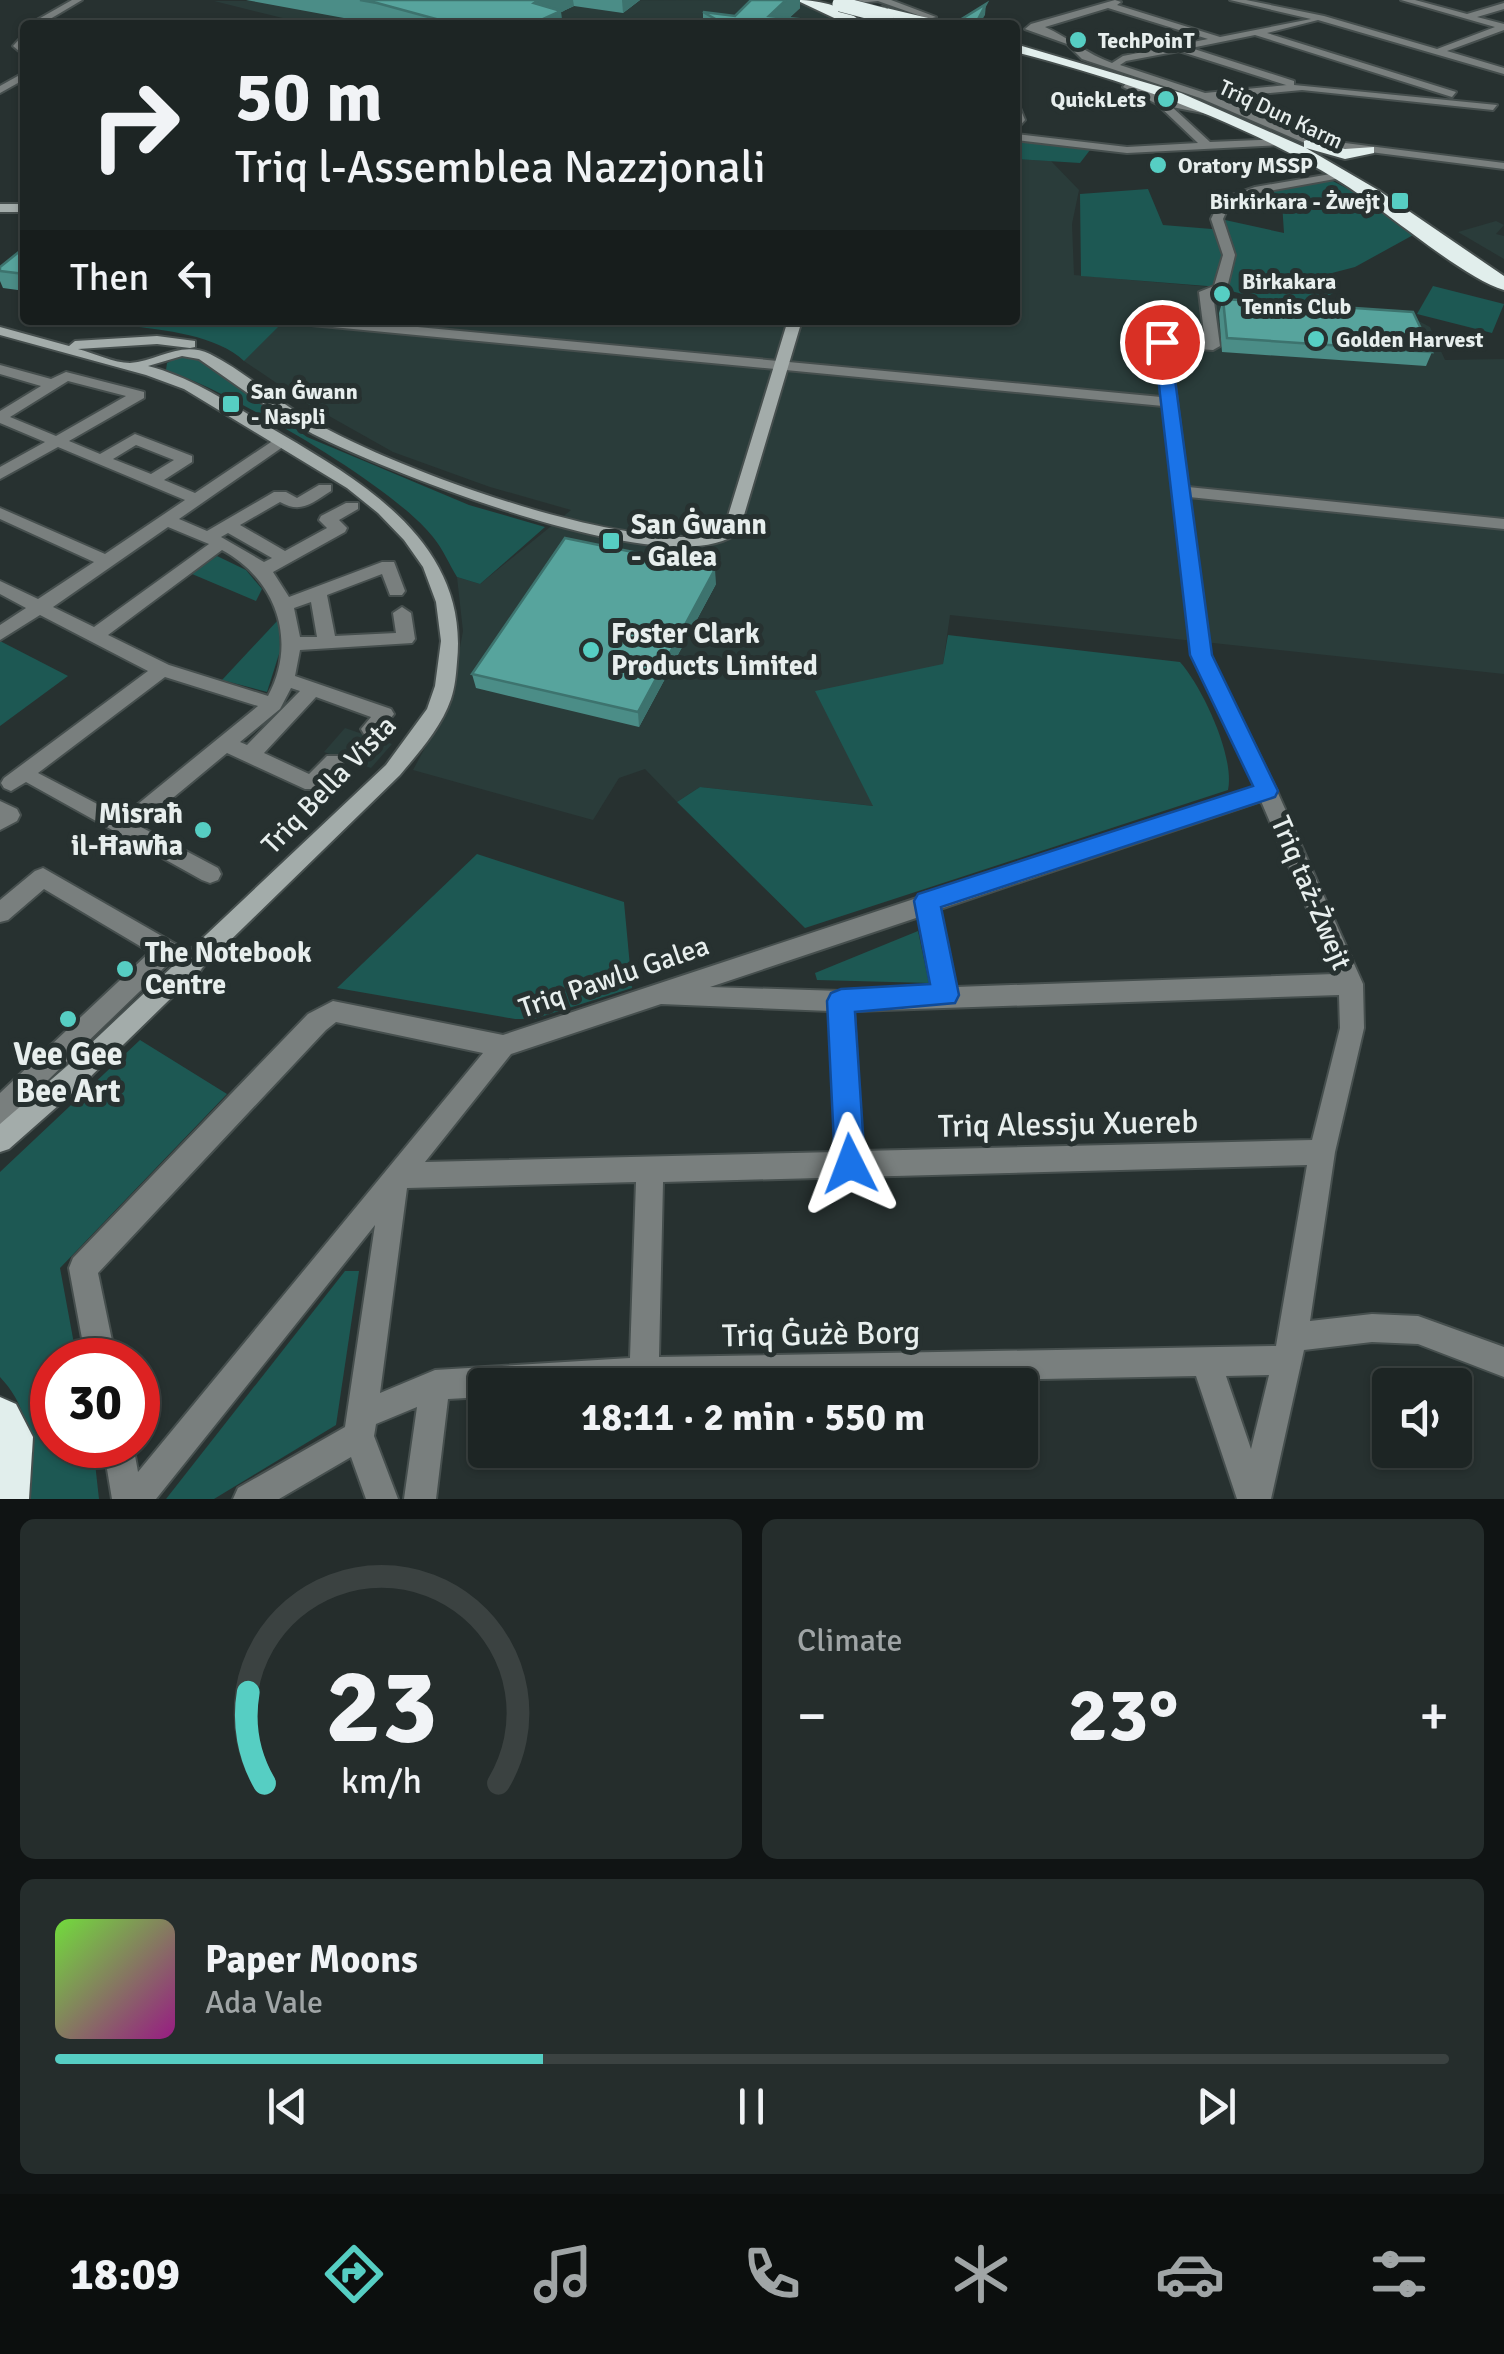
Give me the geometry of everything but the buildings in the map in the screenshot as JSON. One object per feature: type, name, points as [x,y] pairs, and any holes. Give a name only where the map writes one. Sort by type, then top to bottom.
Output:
[{"type":"highway","points":[[803,0],[861,19]]},
{"type":"highway","points":[[822,0],[883,8],[924,20]]},
{"type":"highway","name":"Triq Dun Karm","points":[[1022,40],[1282,139],[1504,284]]},
{"type":"highway","name":"Triq Dun Karm","points":[[1022,40],[1152,83],[1282,139],[1381,193],[1504,275]]},
{"type":"highway","points":[[1282,139],[1345,154],[1368,150]]},
{"type":"highway","points":[[1381,193],[1367,174],[1368,163],[1378,154],[1390,153]]},
{"type":"highway","points":[[0,1420],[10,1437],[6,1499]]},
{"type":"main road","points":[[861,19],[883,8]]},
{"type":"main road","points":[[160,363],[182,352],[203,356],[318,431],[502,506],[670,543],[707,545],[730,532],[793,325]]},
{"type":"main road","name":"Triq Bella Vista","points":[[0,332],[121,364],[224,406]]},
{"type":"main road","points":[[121,364],[122,348],[151,340],[168,344],[160,363]]},
{"type":"main road","name":"Triq Bella Vista","points":[[48,344],[151,340],[213,353],[241,380]]},
{"type":"main road","name":"Triq Bella Vista","points":[[0,1140],[192,965],[392,770],[427,726],[445,688],[448,631],[441,587],[424,548],[382,505],[160,363],[121,364]]},
{"type":"street","points":[[42,20],[78,0]]},
{"type":"street","points":[[857,0],[883,8],[924,0]]},
{"type":"street","points":[[1082,0],[1219,40]]},
{"type":"street","points":[[1022,40],[1123,0]]},
{"type":"street","points":[[1405,0],[1504,27]]},
{"type":"street","points":[[1241,1],[1324,18],[1504,71]]},
{"type":"street","points":[[1468,16],[1504,6]]},
{"type":"street","points":[[1116,64],[1123,59],[1324,18]]},
{"type":"street","points":[[1439,52],[1504,27]]},
{"type":"street","points":[[1254,32],[1499,108]]},
{"type":"street","name":"Triq Dun Karm","points":[[1022,40],[1070,42],[1085,56],[1204,96],[1312,142],[1504,166]]},
{"type":"street","name":"Triq Dun Karm","points":[[1022,40],[1148,92],[1161,102],[1215,112]]},
{"type":"street","points":[[1178,48],[1302,86],[1499,108]]},
{"type":"street","points":[[1204,96],[1302,86]]},
{"type":"street","points":[[1161,102],[1207,146]]},
{"type":"street","points":[[1020,138],[1108,150],[1282,139]]},
{"type":"street","name":"Triq taż-Żwejt","points":[[1254,1499],[1290,1349],[1322,1152],[1352,1028],[1350,984],[1267,791],[1201,655],[1162,342],[1213,346],[1206,292],[1220,288],[1229,256],[1217,219],[1225,200],[1236,194],[1342,175]]},
{"type":"street","points":[[354,325],[1169,402]]},
{"type":"street","points":[[0,369],[139,394],[0,474]]},
{"type":"street","points":[[0,417],[59,380]]},
{"type":"street","points":[[0,417],[199,500]]},
{"type":"street","points":[[100,460],[135,438],[186,459],[151,481]]},
{"type":"street","points":[[0,634],[282,441]]},
{"type":"street","points":[[94,636],[229,526],[280,495],[297,505],[325,488]]},
{"type":"street","points":[[1178,491],[1504,524]]},
{"type":"street","points":[[263,570],[339,528],[327,520],[352,506]]},
{"type":"street","points":[[2,516],[109,562]]},
{"type":"street","points":[[124,826],[273,704],[288,680],[292,644],[285,605],[263,570],[168,521]]},
{"type":"street","points":[[229,526],[287,559]]},
{"type":"street","points":[[285,605],[388,566],[396,591]]},
{"type":"street","points":[[0,587],[162,670],[273,704]]},
{"type":"street","points":[[318,592],[328,643]]},
{"type":"street","points":[[292,644],[406,639],[402,614]]},
{"type":"street","points":[[11,783],[162,670]]},
{"type":"street","points":[[288,680],[384,714],[371,729]]},
{"type":"street","points":[[249,756],[312,690]]},
{"type":"street","points":[[225,744],[312,784],[334,761]]},
{"type":"street","points":[[34,780],[210,874]]},
{"type":"street","name":"Triq Pawlu Galea","points":[[97,1338],[83,1268],[317,1022],[333,1011],[503,1046],[927,901],[1267,791]]},
{"type":"street","points":[[3,906],[43,877],[192,965]]},
{"type":"street","points":[[927,901],[946,995]]},
{"type":"street","points":[[0,1124],[5,1106],[166,951]]},
{"type":"street","points":[[656,995],[841,1001],[1350,984]]},
{"type":"street","points":[[841,1001],[850,1164]]},
{"type":"street","points":[[132,1499],[503,1046]]},
{"type":"street","name":"Triq Alessju Xuereb","points":[[395,1176],[1322,1152]]},
{"type":"street","points":[[644,1368],[650,1169]]},
{"type":"street","points":[[382,1499],[360,1425],[395,1176]]},
{"type":"street","name":"Triq Ġużè Borg","points":[[848,1368],[1206,1361],[1290,1349],[1372,1328],[1418,1330],[1504,1362]]},
{"type":"street","name":"Triq taż-Żwejt","points":[[1206,1361],[1254,1499]]},
{"type":"street","name":"Triq Ġużè Borg","points":[[249,1499],[360,1425],[436,1385],[468,1383]]},
{"type":"street","points":[[420,1499],[436,1385]]},
{"type":"street","points":[[124,1468],[132,1499]]},
{"type":"shaded area","points":[[796,0],[842,20],[291,20],[214,1]]},
{"type":"shaded area","points":[[1020,140],[1090,150],[1080,163],[1020,159]]},
{"type":"shaded area","points":[[1020,159],[1051,161],[1079,190],[1072,224],[1074,275],[1222,288],[1222,298],[1411,317],[1430,327],[1445,360],[1504,359],[1504,674],[950,615],[943,664],[874,806],[700,787],[677,802],[645,769],[619,778],[593,820],[413,770],[450,701],[463,631],[457,577],[480,584],[571,510],[490,487],[393,452],[306,403],[244,361],[279,325],[1020,325]]},
{"type":"shaded area","points":[[1331,180],[1367,199],[1415,234],[1355,267],[1332,273],[1340,283],[1336,292],[1287,302],[1207,286],[1081,276],[1080,194],[1148,189],[1163,225],[1224,230],[1225,220],[1284,233],[1282,203],[1268,190]]},
{"type":"shaded area","points":[[1496,221],[1504,225],[1496,234],[1504,236],[1504,259],[1458,232]]},
{"type":"shaded area","points":[[1433,286],[1504,304],[1492,333],[1417,314]]},
{"type":"shaded area","points":[[100,325],[280,325],[244,361],[220,345],[189,335]]},
{"type":"shaded area","points":[[177,358],[195,358],[307,437],[469,505],[545,527],[480,584],[457,577],[433,537],[383,492],[268,419],[166,370],[167,363]]},
{"type":"shaded area","points":[[217,556],[246,570],[262,589],[256,601],[192,574]]},
{"type":"shaded area","points":[[279,619],[280,651],[267,692],[222,680]]},
{"type":"shaded area","points":[[948,635],[1180,662],[1215,723],[1227,760],[1228,790],[805,928],[677,802],[700,787],[873,806],[815,691],[943,664]]},
{"type":"shaded area","points":[[0,641],[68,676],[0,726]]},
{"type":"shaded area","points":[[345,728],[392,744],[371,768],[324,752]]},
{"type":"shaded area","points":[[477,854],[624,902],[632,988],[534,1019],[515,1019],[337,988]]},
{"type":"shaded area","points":[[918,931],[929,983],[817,980],[815,973]]},
{"type":"shaded area","points":[[140,1040],[227,1094],[60,1268],[73,1338],[30,1338],[30,1468],[96,1468],[99,1499],[28,1499],[28,1434],[19,1405],[0,1377],[0,1172]]},
{"type":"shaded area","points":[[345,1271],[359,1271],[336,1425],[214,1499],[166,1499]]},
{"type":"place","name":"TechPoinT","points":[[1078,40]]},
{"type":"place","name":"QuickLets","points":[[1166,99]]},
{"type":"place","name":"Oratory MSSP","points":[[1158,165]]},
{"type":"place","name":"Birkirkara - Żwejt","points":[[1400,201]]},
{"type":"place","name":"Birkakara Tennis Club","points":[[1222,294]]},
{"type":"place","name":"Golden Harvest","points":[[1316,339]]},
{"type":"place","name":"San Ġwann - Naspli","points":[[231,404]]},
{"type":"place","name":"San Ġwann - Galea","points":[[611,541]]},
{"type":"place","name":"Foster Clark Products Limited","points":[[591,650]]},
{"type":"place","name":"Misraħ il-Ħawħa","points":[[203,830]]},
{"type":"place","name":"The Notebook Centre","points":[[125,969]]},
{"type":"place","name":"Vee Gee Bee Art","points":[[68,1019]]},
{"type":"route","points":[[850,1164],[841,1001],[946,995],[927,901],[1267,791],[1201,655],[1162,342]]}]
